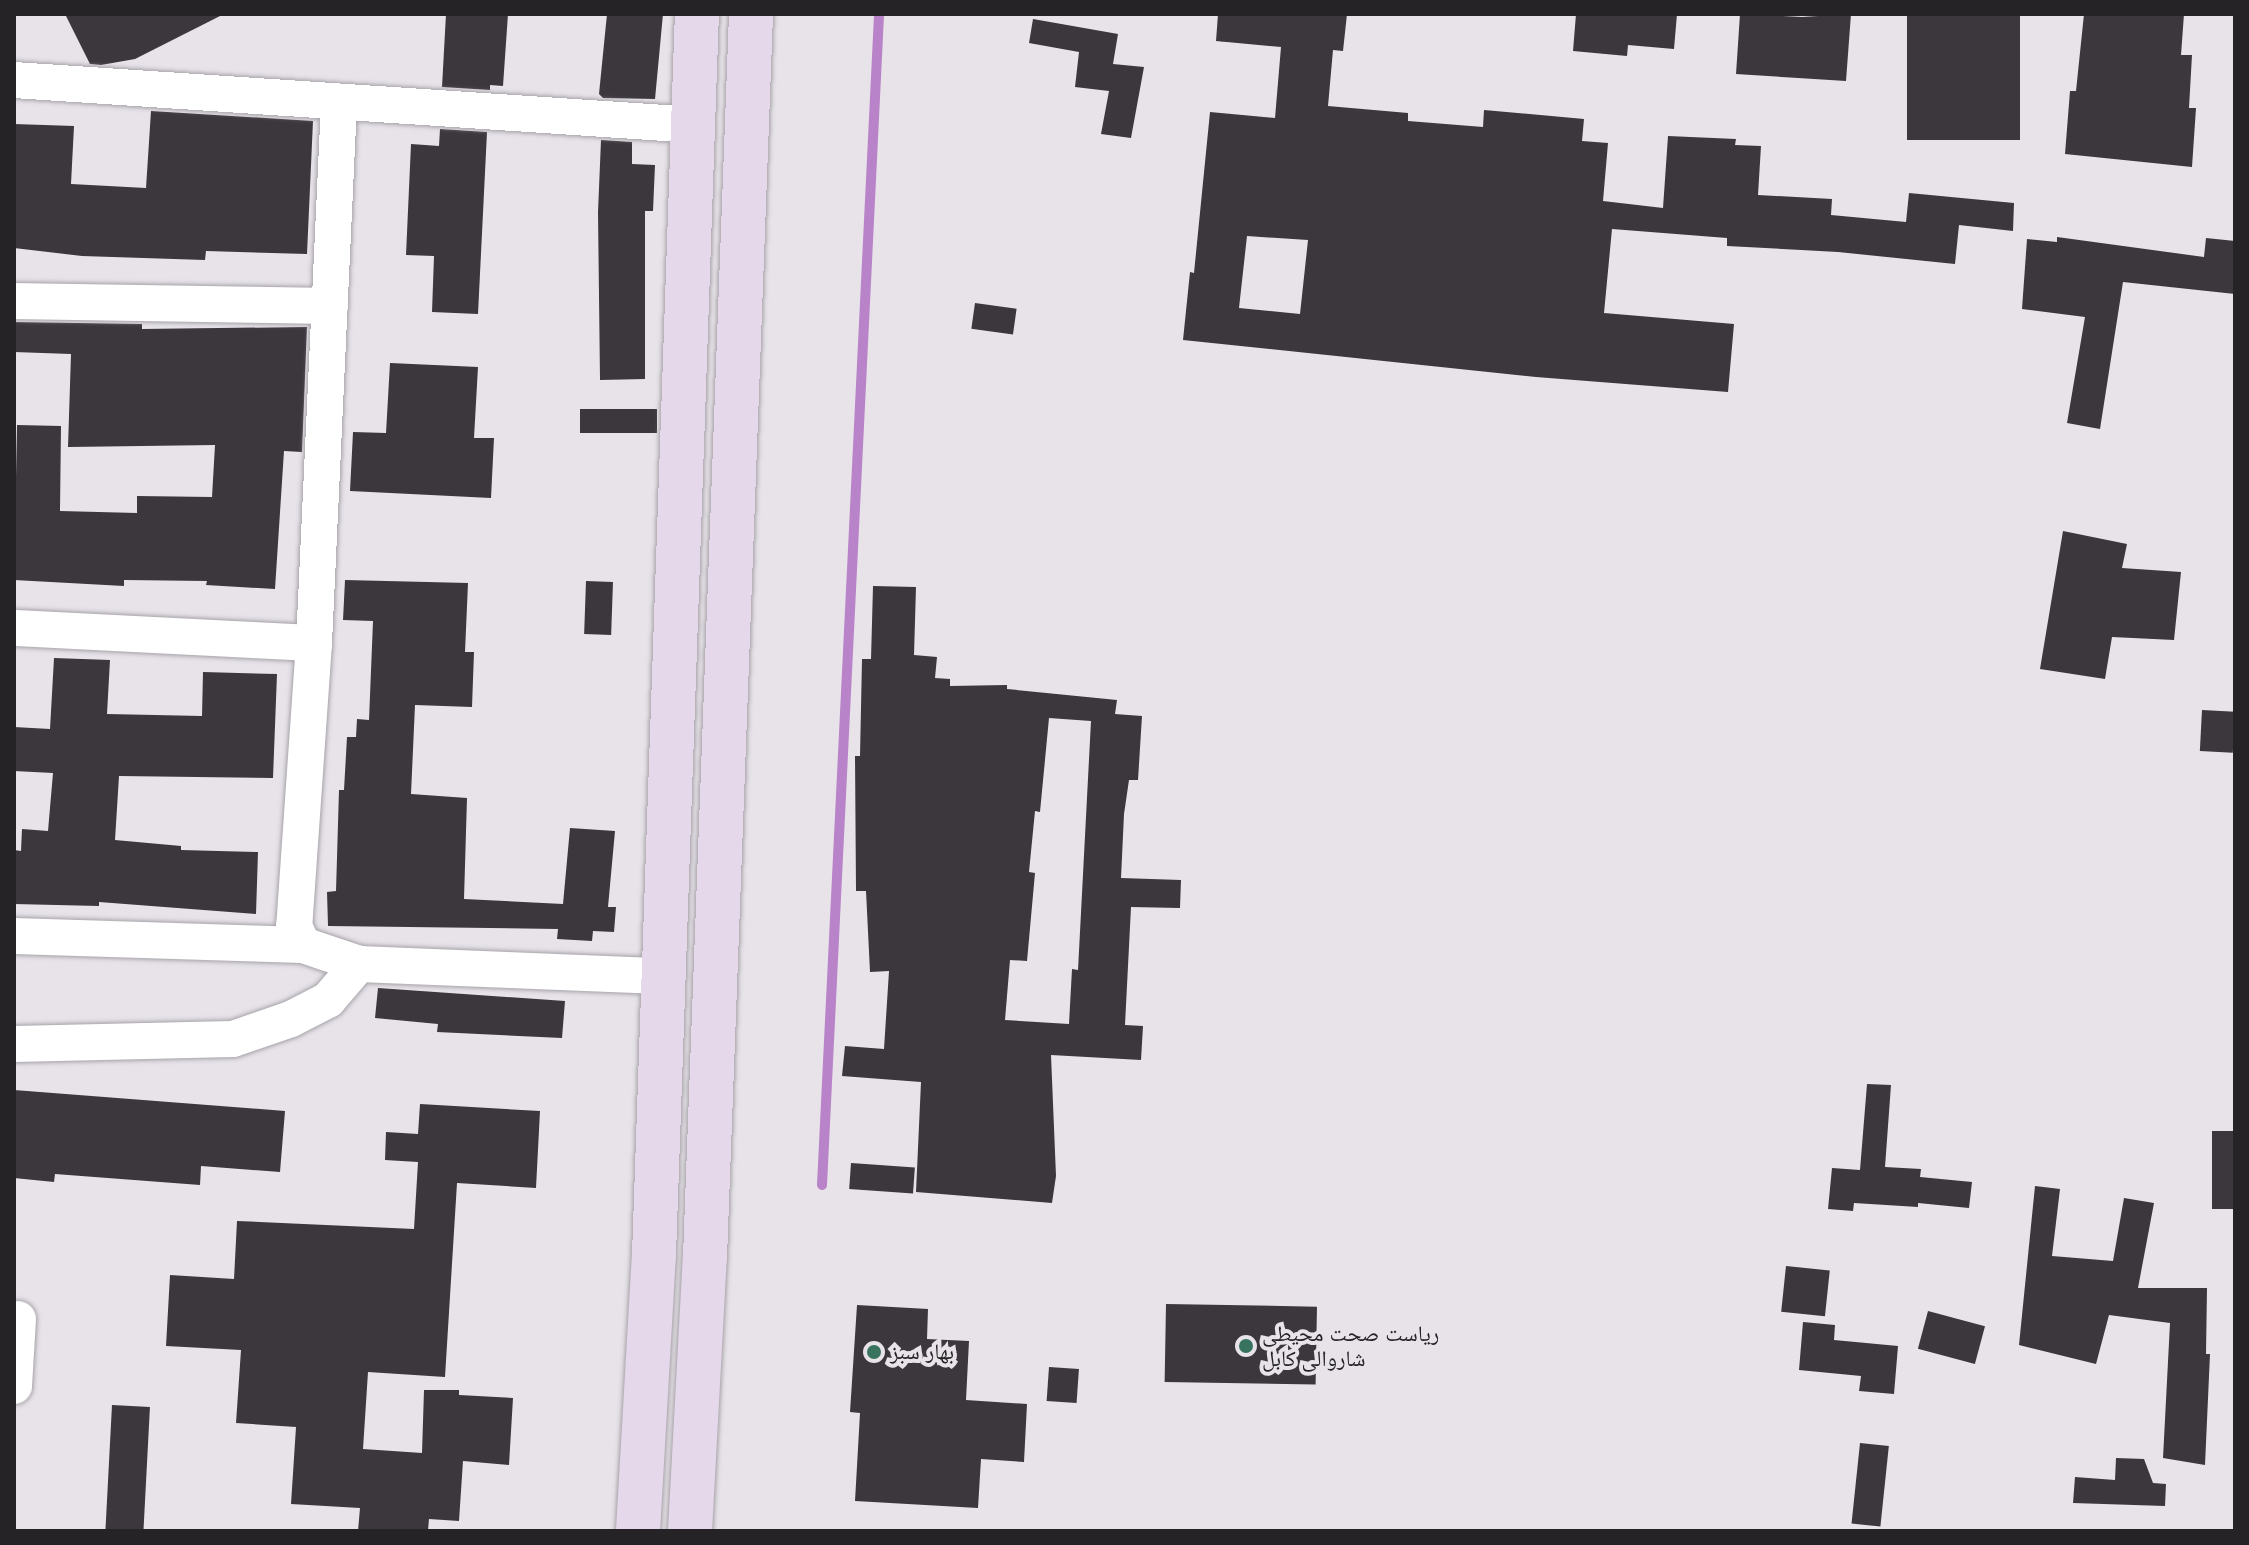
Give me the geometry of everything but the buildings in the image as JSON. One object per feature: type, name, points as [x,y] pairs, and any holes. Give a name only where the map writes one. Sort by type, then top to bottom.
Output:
[{"type":"main road","points":[[638,1531],[654,1255],[661,976],[685,414],[697,14]]},
{"type":"main road","points":[[690,1531],[705,1257],[751,14]]},
{"type":"main road","points":[[685,414],[735,416]]},
{"type":"main road","points":[[678,581],[729,584]]},
{"type":"street","points":[[14,80],[695,125]]},
{"type":"street","points":[[303,945],[294,926],[314,643],[339,103]]},
{"type":"street","points":[[14,301],[330,306]]},
{"type":"street","points":[[14,628],[314,643]]},
{"type":"street","points":[[14,936],[303,945],[359,964],[661,976]]},
{"type":"street","points":[[14,1044],[233,1039],[291,1019],[328,1000],[359,964]]},
{"type":"street","points":[[14,1386],[18,1319]]},
{"type":"waterway","points":[[822,1185],[879,14]]},
{"type":"place","name":"ریاست صحت محیطی شاروالی کابل","points":[[1246,1346]]},
{"type":"place","name":"بهار سبز","points":[[874,1352]]}]
